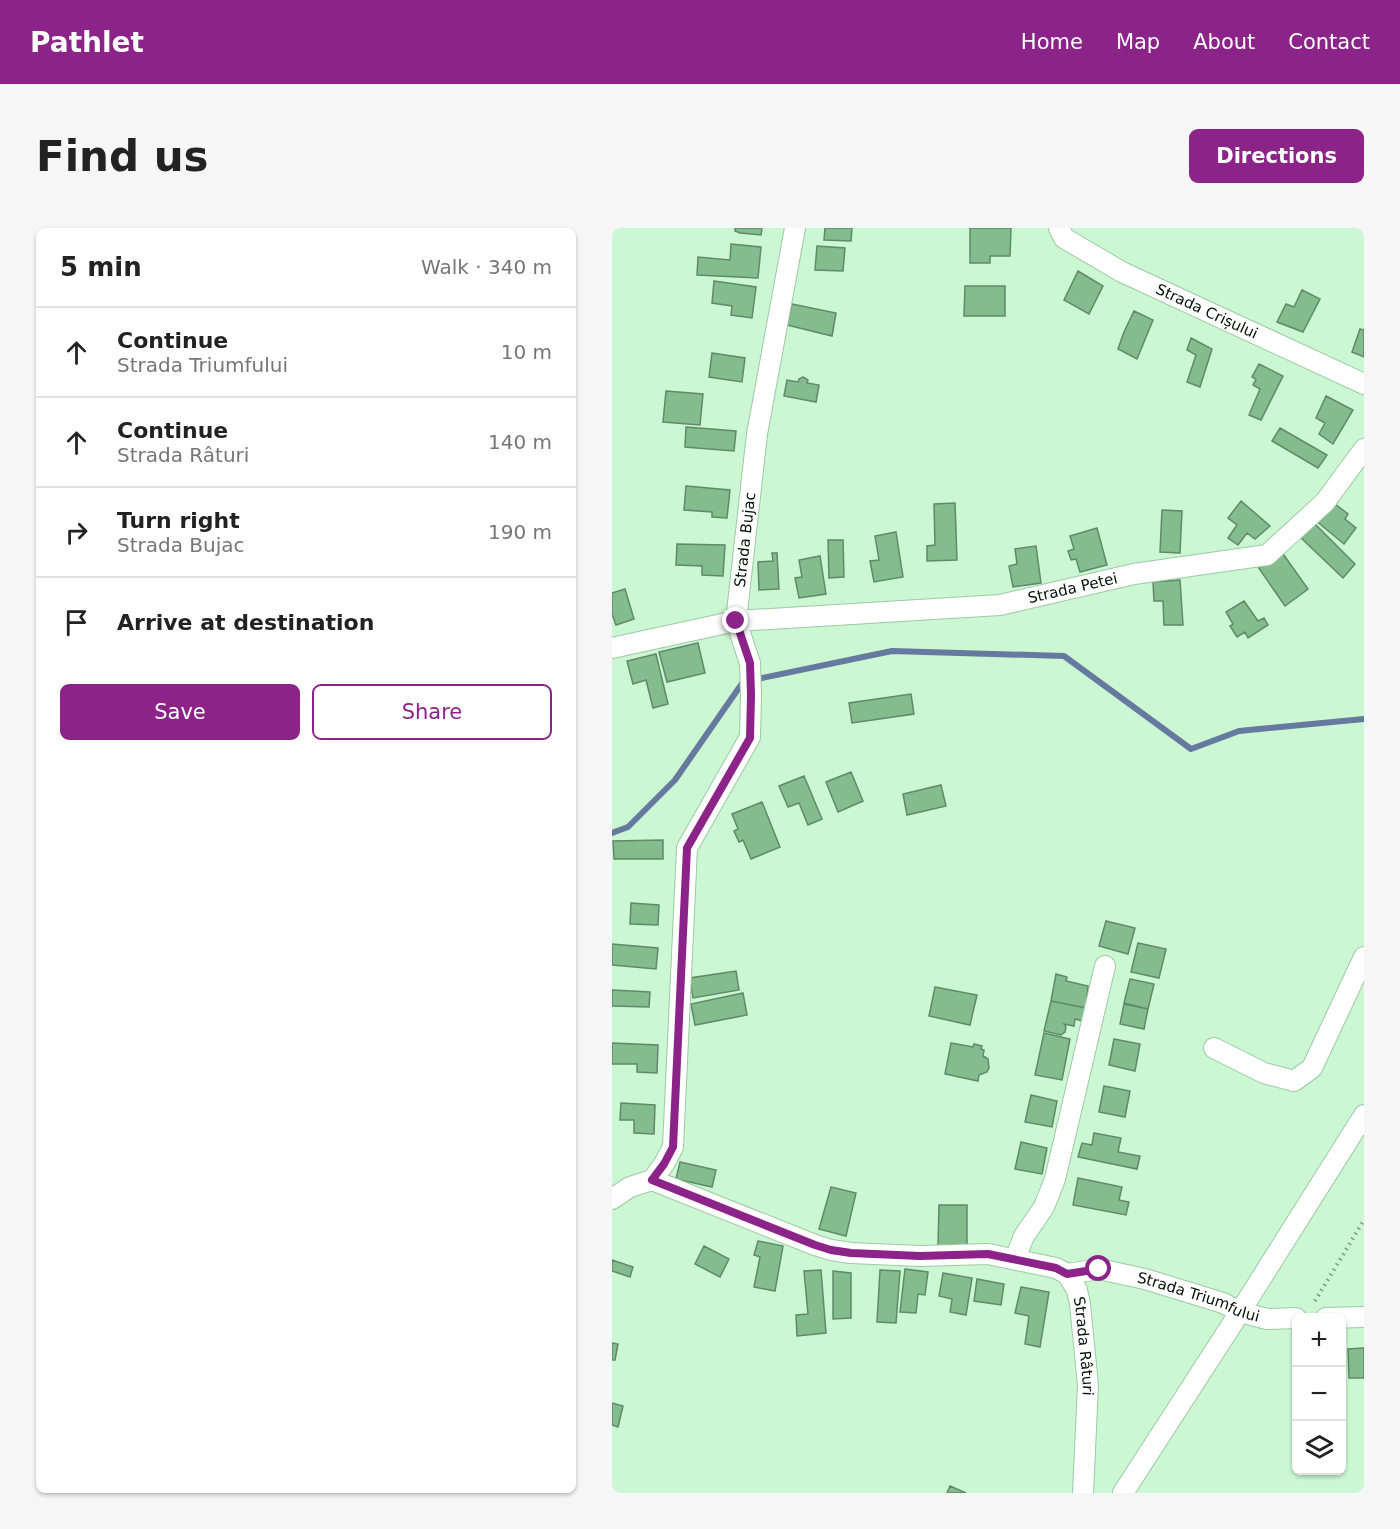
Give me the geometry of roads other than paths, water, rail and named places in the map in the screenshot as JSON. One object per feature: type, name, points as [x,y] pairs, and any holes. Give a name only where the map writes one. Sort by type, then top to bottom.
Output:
[{"type":"street","name":"Strada Bujac","points":[[652,1180],[673,1147],[687,848],[750,738],[750,663],[736,621],[757,434],[795,228]]},
{"type":"street","name":"Strada Crișului","points":[[1059,228],[1064,238],[1122,272],[1364,384]]},
{"type":"street","name":"Strada Petei","points":[[612,648],[736,621],[1000,605],[1134,574],[1267,555],[1325,502],[1364,450]]},
{"type":"street","points":[[1214,1048],[1264,1073],[1294,1081],[1312,1068],[1364,957]]},
{"type":"street","points":[[1015,1259],[1024,1236],[1044,1207],[1055,1179],[1105,966]]},
{"type":"street","points":[[1123,1493],[1364,1115]]},
{"type":"street","points":[[612,1199],[630,1187],[652,1180],[831,1250],[920,1256],[988,1254],[1056,1268],[1067,1274]]},
{"type":"street","name":"Strada Triumfului","points":[[1067,1274],[1099,1269],[1133,1276],[1223,1302],[1240,1312],[1267,1319],[1292,1316]]},
{"type":"street","name":"Strada Râturi","points":[[1067,1274],[1077,1290],[1080,1304],[1088,1385],[1083,1493]]},
{"type":"street","name":"Strada Triumfului","points":[[1346,1316],[1364,1317]]},
{"type":"waterway","points":[[612,833],[628,827],[675,780],[743,682],[892,651],[1064,656],[1191,749],[1239,731],[1364,719]]}]
